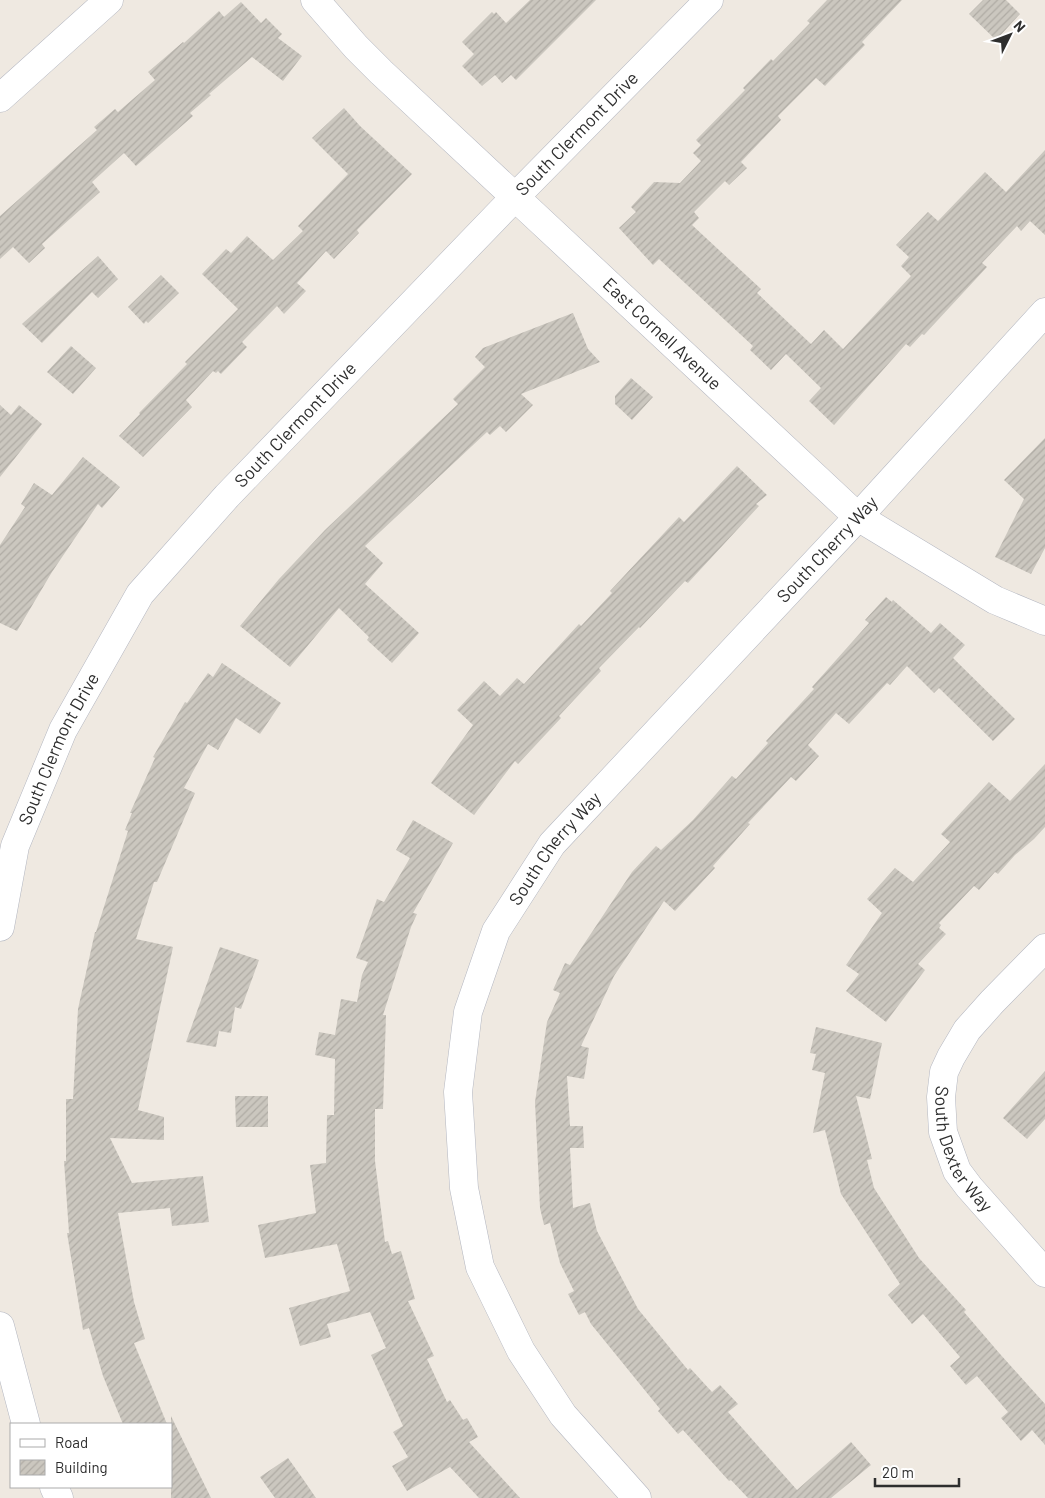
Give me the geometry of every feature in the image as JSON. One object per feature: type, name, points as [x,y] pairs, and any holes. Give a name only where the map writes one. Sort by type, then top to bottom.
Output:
[{"type":"street","points":[[0,98],[109,0]]},
{"type":"street","name":"East Cornell Avenue","points":[[315,0],[372,63],[858,517],[995,600],[1045,621]]},
{"type":"street","name":"South Clermont Drive","points":[[0,927],[15,846],[63,730],[140,594],[227,496],[516,196],[709,0]]},
{"type":"street","name":"South Cherry Way","points":[[637,1498],[558,1407],[521,1351],[480,1267],[464,1188],[458,1092],[468,1012],[496,930],[552,844],[858,517],[1045,312]]},
{"type":"street","name":"South Dexter Way","points":[[1045,948],[967,1030],[944,1072],[941,1097],[943,1132],[958,1171],[980,1200],[1045,1273]]},
{"type":"street","points":[[0,1326],[26,1423]]},
{"type":"building","points":[[530,0],[596,0],[516,80],[511,75],[502,83],[495,75],[482,86],[462,66],[474,54],[462,42],[492,12],[494,14],[496,12],[506,23]]},
{"type":"building","points":[[827,0],[902,0],[862,42],[865,45],[825,86],[816,78],[778,116],[781,120],[741,162],[747,168],[729,185],[725,181],[694,212],[699,218],[692,225],[761,289],[757,293],[811,344],[824,330],[843,349],[911,276],[901,266],[909,257],[896,245],[928,212],[938,221],[985,172],[1006,192],[1045,150],[1045,235],[1030,221],[1021,231],[1017,226],[982,263],[987,267],[924,335],[922,334],[910,347],[906,344],[834,425],[809,401],[821,388],[786,354],[771,370],[750,350],[753,346],[659,259],[653,265],[619,228],[636,212],[631,207],[654,182],[680,183],[701,161],[693,153],[701,145],[696,140],[745,90],[743,88],[771,59],[773,61],[810,23],[807,21]]},
{"type":"building","points":[[983,0],[1006,0],[1020,14],[996,40],[969,14]]},
{"type":"building","points":[[241,2],[261,23],[266,18],[282,34],[278,38],[302,56],[283,81],[252,57],[209,94],[211,95],[190,113],[193,116],[136,166],[124,153],[92,182],[100,192],[42,244],[45,248],[29,263],[13,247],[0,259],[0,216],[97,130],[94,127],[115,109],[118,112],[155,80],[148,72],[219,11],[224,17]]},
{"type":"building","points":[[344,108],[360,126],[412,174],[357,230],[359,233],[334,259],[326,251],[297,283],[306,291],[284,314],[277,306],[242,342],[247,347],[221,374],[218,371],[216,373],[213,371],[186,400],[192,407],[143,457],[119,436],[187,364],[185,362],[238,309],[202,274],[226,249],[231,253],[247,236],[273,260],[303,231],[298,226],[348,174],[312,138]]},
{"type":"building","points":[[98,256],[118,279],[98,298],[92,292],[42,343],[22,324]]},
{"type":"building","points":[[161,275],[179,293],[148,323],[146,321],[144,324],[128,307]]},
{"type":"building","points":[[573,313],[588,349],[600,362],[521,394],[533,405],[506,432],[500,426],[490,435],[487,432],[365,546],[383,563],[365,584],[419,633],[392,663],[367,640],[369,637],[339,608],[290,667],[240,626],[279,579],[325,530],[458,404],[453,399],[485,367],[475,357],[483,348]]},
{"type":"building","points":[[71,346],[96,368],[73,394],[47,372]]},
{"type":"building","points":[[631,378],[653,397],[632,420],[615,404],[615,396]]},
{"type":"building","points":[[0,405],[11,415],[19,405],[42,424],[0,477]]},
{"type":"building","points":[[1045,438],[1045,548],[1031,574],[995,557],[1024,499],[1004,480]]},
{"type":"building","points":[[83,457],[120,487],[102,508],[98,504],[52,572],[17,631],[0,623],[0,545],[25,507],[21,504],[34,483],[52,495]]},
{"type":"building","points":[[737,466],[767,495],[756,504],[759,506],[688,583],[685,581],[599,668],[601,671],[559,716],[561,718],[518,764],[515,761],[474,815],[431,783],[473,725],[457,710],[484,681],[500,696],[517,678],[524,684],[579,624],[581,626],[612,593],[610,591],[679,517],[684,522]]},
{"type":"building","points":[[886,597],[892,602],[893,600],[931,633],[940,623],[965,645],[953,658],[1015,719],[993,741],[939,688],[934,693],[907,666],[890,685],[887,683],[849,724],[836,713],[808,745],[819,756],[796,781],[791,777],[748,823],[750,824],[713,866],[715,868],[675,911],[664,901],[614,976],[581,1046],[589,1048],[584,1079],[567,1076],[570,1126],[583,1126],[584,1148],[570,1148],[573,1208],[590,1203],[597,1231],[638,1309],[688,1370],[690,1368],[712,1392],[720,1385],[738,1404],[728,1412],[797,1490],[851,1442],[871,1465],[831,1498],[748,1498],[731,1480],[729,1481],[683,1430],[678,1434],[591,1324],[585,1312],[579,1315],[568,1294],[574,1291],[560,1263],[550,1223],[544,1225],[540,1208],[535,1102],[547,1022],[560,993],[553,990],[565,963],[570,965],[632,872],[656,846],[661,850],[693,820],[732,776],[736,779],[768,743],[766,741],[814,689],[812,687],[869,623],[865,620]]},
{"type":"building","points":[[222,663],[281,703],[260,734],[236,718],[218,750],[208,744],[184,788],[195,793],[157,882],[154,882],[136,939],[173,947],[138,1110],[164,1117],[164,1140],[110,1138],[132,1183],[203,1176],[209,1222],[172,1226],[170,1208],[118,1213],[134,1302],[145,1339],[134,1343],[167,1423],[123,1423],[103,1376],[89,1328],[83,1330],[67,1233],[69,1233],[64,1161],[66,1161],[66,1099],[73,1099],[78,1009],[95,932],[128,831],[125,830],[132,813],[130,813],[155,758],[153,757],[185,702],[187,703],[208,673],[213,677]]},
{"type":"building","points":[[1045,764],[1045,827],[998,874],[995,872],[979,890],[974,886],[939,923],[941,925],[939,928],[946,934],[918,964],[925,970],[886,1022],[846,991],[859,974],[846,965],[882,913],[867,899],[895,868],[913,882],[950,842],[941,834],[989,782],[1010,801]]},
{"type":"building","points":[[413,820],[453,843],[413,913],[417,914],[411,927],[383,1015],[386,1015],[383,1109],[375,1109],[375,1161],[385,1242],[388,1241],[392,1254],[401,1251],[415,1299],[408,1301],[434,1356],[427,1359],[447,1402],[450,1400],[463,1420],[467,1418],[478,1437],[469,1442],[520,1498],[479,1498],[450,1467],[407,1491],[392,1466],[408,1457],[393,1432],[403,1426],[371,1355],[386,1348],[370,1312],[327,1324],[331,1337],[300,1346],[289,1308],[350,1291],[337,1244],[265,1258],[258,1225],[316,1213],[310,1165],[326,1163],[327,1115],[334,1115],[335,1059],[315,1055],[319,1032],[335,1035],[341,999],[357,1002],[362,975],[368,962],[356,958],[377,899],[384,902],[410,858],[396,850]]},
{"type":"building","points":[[220,947],[259,960],[241,1009],[235,1007],[231,1033],[219,1031],[216,1047],[186,1042]]},
{"type":"building","points":[[816,1027],[882,1043],[870,1099],[856,1096],[872,1159],[867,1160],[874,1188],[919,1258],[966,1310],[964,1312],[1045,1404],[1045,1445],[1032,1430],[1021,1441],[1001,1418],[1008,1412],[977,1376],[966,1385],[950,1366],[960,1357],[923,1314],[912,1324],[888,1295],[900,1284],[841,1194],[825,1130],[813,1133],[825,1073],[812,1070],[816,1054],[810,1053]]},
{"type":"building","points":[[1045,1071],[1045,1119],[1027,1139],[1003,1118]]},
{"type":"building","points":[[235,1096],[268,1096],[268,1127],[236,1127]]},
{"type":"building","points":[[171,1416],[211,1498],[171,1498]]},
{"type":"building","points":[[288,1458],[316,1498],[275,1498],[260,1477]]}]
